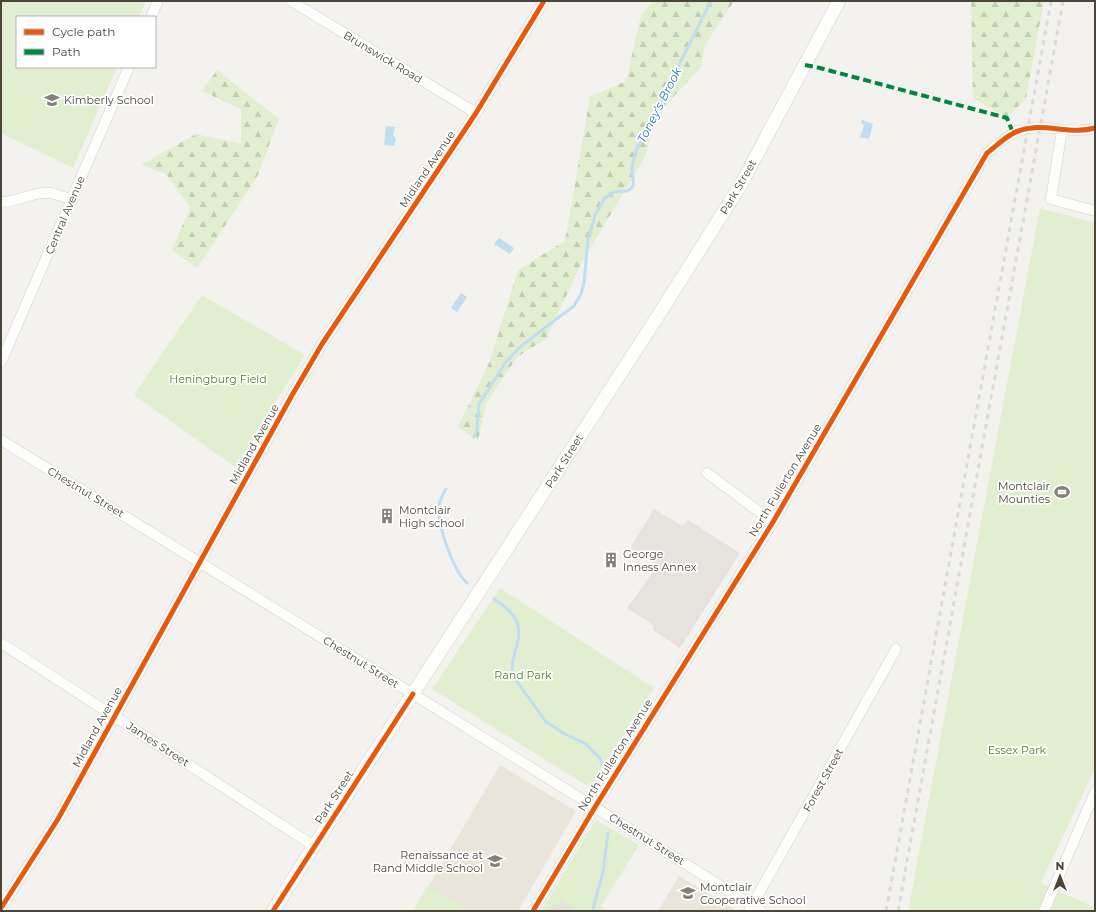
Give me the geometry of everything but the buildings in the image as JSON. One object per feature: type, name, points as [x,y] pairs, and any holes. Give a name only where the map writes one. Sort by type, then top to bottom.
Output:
[{"type":"street","points":[[151,16],[158,1]]},
{"type":"street","name":"Brunswick Road","points":[[291,1],[306,5],[476,113]]},
{"type":"street","name":"Midland Avenue","points":[[1,908],[58,818],[291,397],[322,344],[476,113],[544,1]]},
{"type":"street","name":"Park Street","points":[[273,911],[656,319],[740,186],[839,1]]},
{"type":"street","name":"Central Avenue","points":[[1,362],[129,68]]},
{"type":"street","name":"North Fullerton Avenue","points":[[533,911],[595,807],[773,522],[987,153],[1013,133],[1028,128],[1040,127],[1085,131],[1095,128]]},
{"type":"street","points":[[1062,130],[1051,199],[1095,211]]},
{"type":"street","points":[[1,202],[23,198],[38,193],[51,193],[72,200]]},
{"type":"street","name":"Chestnut Street","points":[[1,440],[595,807],[751,908],[761,911]]},
{"type":"street","points":[[707,473],[773,522]]},
{"type":"street","name":"James Street","points":[[1,643],[314,846]]},
{"type":"street","name":"Forest Street","points":[[751,908],[896,649]]},
{"type":"street","points":[[1044,911],[1095,792]]},
{"type":"shaded area","points":[[654,509],[683,526],[688,520],[740,553],[680,648],[653,630],[653,626],[649,622],[627,608],[658,565],[630,548]]},
{"type":"shaded area","name":"Renaissance at Rand Middle School","points":[[500,765],[576,811],[518,911],[414,911]]},
{"type":"shaded area","name":"Montclair Cooperative School","points":[[679,876],[734,909],[732,911],[658,911]]},
{"type":"shaded area","points":[[561,900],[573,907],[571,911],[548,911],[552,904],[557,906]]},
{"type":"green space","name":"Kimberly School","points":[[1,1],[146,1],[139,16],[16,16],[16,68],[117,68],[73,168],[1,133]]},
{"type":"green space","points":[[653,1],[734,1],[705,45],[701,67],[665,106],[653,127],[645,157],[582,262],[546,339],[517,357],[486,404],[478,441],[458,427],[489,363],[518,270],[565,241],[590,97],[626,81],[641,15]]},
{"type":"green space","points":[[972,1],[1044,1],[1026,99],[1007,117],[973,98]]},
{"type":"green space","points":[[217,70],[279,119],[257,177],[197,268],[172,250],[190,207],[166,174],[141,165],[196,134],[241,144],[241,109],[202,91]]},
{"type":"green space","name":"Essex Park","points":[[1040,208],[1095,223],[1095,768],[1041,883],[1095,908],[1095,911],[908,911]]},
{"type":"green space","name":"Heningburg Field","points":[[202,295],[305,355],[235,467],[134,395]]},
{"type":"green space","name":"Rand Park","points":[[500,588],[654,688],[589,787],[432,689]]},
{"type":"green space","points":[[596,820],[639,845],[601,906],[608,911],[541,911]]},
{"type":"green space","points":[[427,886],[470,911],[413,911]]},
{"type":"water","points":[[862,120],[873,124],[869,139],[860,137],[864,125],[861,123]]},
{"type":"water","points":[[386,126],[395,127],[393,135],[396,139],[394,146],[384,145]]},
{"type":"water","points":[[499,238],[514,248],[510,254],[494,244]]},
{"type":"water","points":[[461,293],[467,297],[457,312],[451,308]]},
{"type":"waterway","name":"Toney's Brook","points":[[474,437],[477,430],[479,404],[506,362],[519,348],[574,306],[581,294],[584,283],[588,239],[596,213],[605,198],[614,192],[627,191],[632,188],[633,160],[637,149],[711,1]]},
{"type":"waterway","name":"Toney's Brook","points":[[446,489],[439,506],[443,535],[451,558],[467,583]]},
{"type":"waterway","name":"Toney's Brook","points":[[494,599],[511,612],[519,629],[519,637],[513,660],[513,676],[546,722],[565,734],[586,744],[599,757],[603,765]]},
{"type":"waterway","name":"Toney's Brook","points":[[593,909],[603,872],[608,833]]},
{"type":"railway","points":[[886,911],[1051,1]]},
{"type":"railway","points":[[898,911],[1063,1]]},
{"type":"marked path","points":[[805,65],[1007,118],[1013,133]]},
{"type":"cycle path","points":[[1,908],[58,819],[291,397],[322,344],[476,113],[544,1]]},
{"type":"cycle path","points":[[533,911],[595,807],[773,522],[987,153],[1012,134],[1022,130],[1032,128],[1074,130],[1095,128]]},
{"type":"cycle path","points":[[273,911],[413,694]]},
{"type":"place","name":"Kimberly School","points":[[52,100]]},
{"type":"place","name":"Montclair Mounties","points":[[1062,492]]},
{"type":"place","name":"Montclair High school","points":[[387,516]]},
{"type":"place","name":"George Inness Annex","points":[[611,560]]},
{"type":"place","name":"Renaissance at Rand Middle School","points":[[495,861]]},
{"type":"place","name":"Montclair Cooperative School","points":[[688,893]]}]
